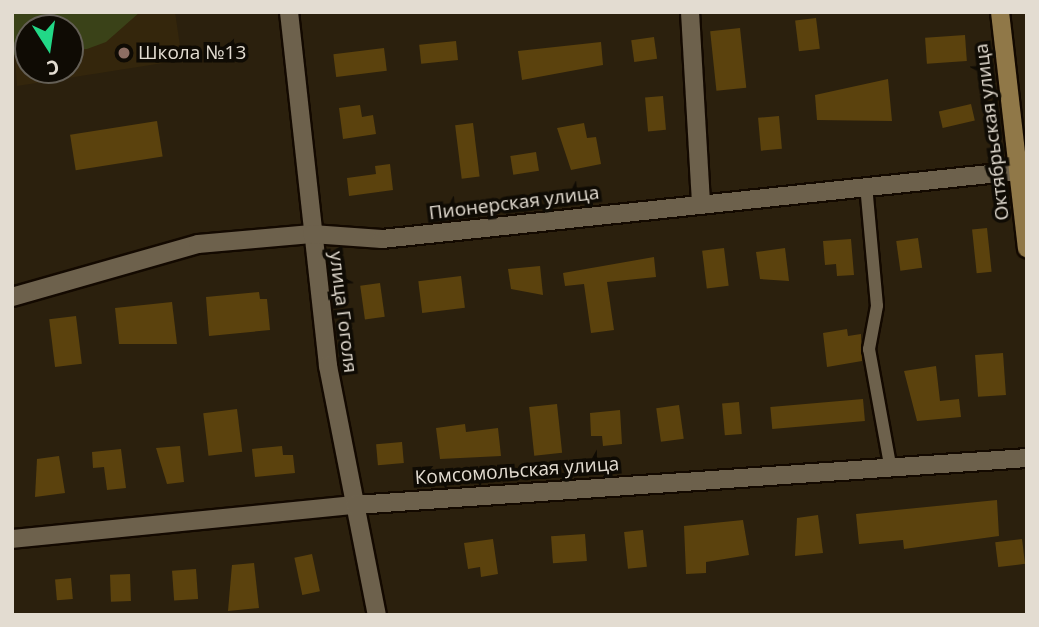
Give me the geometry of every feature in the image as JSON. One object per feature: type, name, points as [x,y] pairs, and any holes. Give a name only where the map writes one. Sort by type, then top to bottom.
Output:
[{"type":"street","name":"улица Гоголя","points":[[289,12],[328,366],[377,615]]},
{"type":"street","points":[[690,12],[701,202]]},
{"type":"street","name":"Октябрьская улица","points":[[1000,12],[1023,171],[1027,248]]},
{"type":"street","name":"Пионерская улица","points":[[12,296],[198,244],[312,234],[382,239],[701,202],[1023,171]]},
{"type":"street","name":"Комсомольская улица","points":[[12,539],[355,505],[890,464],[1027,458]]},
{"type":"lane","points":[[866,186],[877,306],[869,349],[890,464]]},
{"type":"shaded area","name":"Школа №13","points":[[12,12],[175,12],[180,46],[176,61],[84,75],[84,14],[14,14],[14,42]]},
{"type":"green space","points":[[12,12],[140,12],[106,42],[84,49],[84,14],[14,14],[12,55]]},
{"type":"building","points":[[816,18],[820,49],[799,51],[795,21]]},
{"type":"building","points":[[740,28],[746,88],[716,91],[710,31]]},
{"type":"building","points":[[965,35],[967,61],[927,64],[925,38]]},
{"type":"building","points":[[654,37],[657,59],[634,62],[631,40]]},
{"type":"building","points":[[456,41],[458,60],[421,64],[419,45]]},
{"type":"building","points":[[601,42],[603,65],[522,80],[518,51]]},
{"type":"building","points":[[384,48],[387,71],[336,77],[333,54]]},
{"type":"building","points":[[888,79],[892,121],[817,120],[815,95]]},
{"type":"building","points":[[663,96],[666,130],[648,131],[645,98]]},
{"type":"building","points":[[971,104],[975,121],[943,128],[939,111]]},
{"type":"building","points":[[360,105],[362,117],[373,115],[376,134],[343,139],[339,108]]},
{"type":"building","points":[[779,116],[782,149],[761,151],[758,118]]},
{"type":"building","points":[[157,121],[163,157],[76,170],[70,135]]},
{"type":"building","points":[[473,123],[480,177],[462,179],[455,125]]},
{"type":"building","points":[[584,123],[587,138],[596,137],[601,164],[571,170],[557,128]]},
{"type":"building","points":[[536,152],[539,171],[513,175],[510,156]]},
{"type":"building","points":[[390,164],[393,190],[349,196],[347,178],[376,174],[375,166]]},
{"type":"building","points":[[987,228],[992,272],[977,273],[972,230]]},
{"type":"building","points":[[918,238],[922,268],[900,271],[896,241]]},
{"type":"building","points":[[851,239],[854,275],[837,276],[836,264],[825,265],[823,241]]},
{"type":"building","points":[[724,248],[729,286],[707,288],[702,251]]},
{"type":"building","points":[[785,248],[789,281],[760,279],[756,252]]},
{"type":"building","points":[[654,257],[656,277],[607,282],[614,330],[591,333],[584,284],[565,286],[563,273]]},
{"type":"building","points":[[540,266],[543,295],[511,289],[508,269]]},
{"type":"building","points":[[461,276],[465,308],[422,313],[418,281]]},
{"type":"building","points":[[380,283],[385,317],[365,319],[360,286]]},
{"type":"building","points":[[259,292],[260,299],[267,299],[270,330],[209,336],[206,297]]},
{"type":"building","points":[[172,302],[177,344],[119,344],[115,308]]},
{"type":"building","points":[[76,316],[82,364],[55,367],[49,319]]},
{"type":"building","points":[[847,329],[848,336],[861,334],[862,361],[827,367],[823,333]]},
{"type":"building","points":[[1003,353],[1006,395],[978,397],[975,355]]},
{"type":"building","points":[[936,366],[940,401],[959,399],[961,417],[917,421],[904,371]]},
{"type":"building","points":[[863,399],[865,421],[772,429],[770,407]]},
{"type":"building","points":[[739,402],[742,434],[725,435],[722,403]]},
{"type":"building","points":[[557,404],[562,453],[534,456],[529,407]]},
{"type":"building","points":[[679,405],[684,439],[661,442],[656,408]]},
{"type":"building","points":[[237,409],[242,452],[208,456],[203,413]]},
{"type":"building","points":[[620,410],[622,444],[603,446],[602,436],[591,436],[590,413]]},
{"type":"building","points":[[465,424],[466,432],[498,428],[501,456],[440,459],[436,428]]},
{"type":"building","points":[[402,442],[404,463],[378,465],[376,444]]},
{"type":"building","points":[[180,446],[184,482],[167,484],[156,448]]},
{"type":"building","points":[[282,446],[283,455],[293,455],[295,473],[255,477],[252,449]]},
{"type":"building","points":[[121,449],[126,488],[107,490],[104,467],[93,468],[92,452]]},
{"type":"building","points":[[59,456],[65,493],[35,497],[37,459]]},
{"type":"building","points":[[997,500],[999,536],[904,549],[903,540],[859,544],[856,514]]},
{"type":"building","points":[[818,515],[823,553],[795,556],[797,518]]},
{"type":"building","points":[[743,520],[749,555],[706,562],[706,573],[686,574],[684,526]]},
{"type":"building","points":[[643,530],[647,567],[628,569],[624,532]]},
{"type":"building","points":[[585,534],[587,561],[553,563],[551,536]]},
{"type":"building","points":[[493,539],[498,574],[481,577],[480,567],[468,569],[464,543]]},
{"type":"building","points":[[1022,539],[1025,564],[998,567],[995,542]]},
{"type":"building","points":[[312,554],[320,591],[302,595],[294,558]]},
{"type":"building","points":[[254,563],[259,608],[228,611],[232,565]]},
{"type":"building","points":[[196,569],[198,599],[174,601],[172,571]]},
{"type":"building","points":[[130,574],[131,601],[111,602],[110,575]]},
{"type":"building","points":[[71,578],[73,599],[57,600],[55,579]]},
{"type":"place","name":"Школа №13","points":[[124,53]]}]
